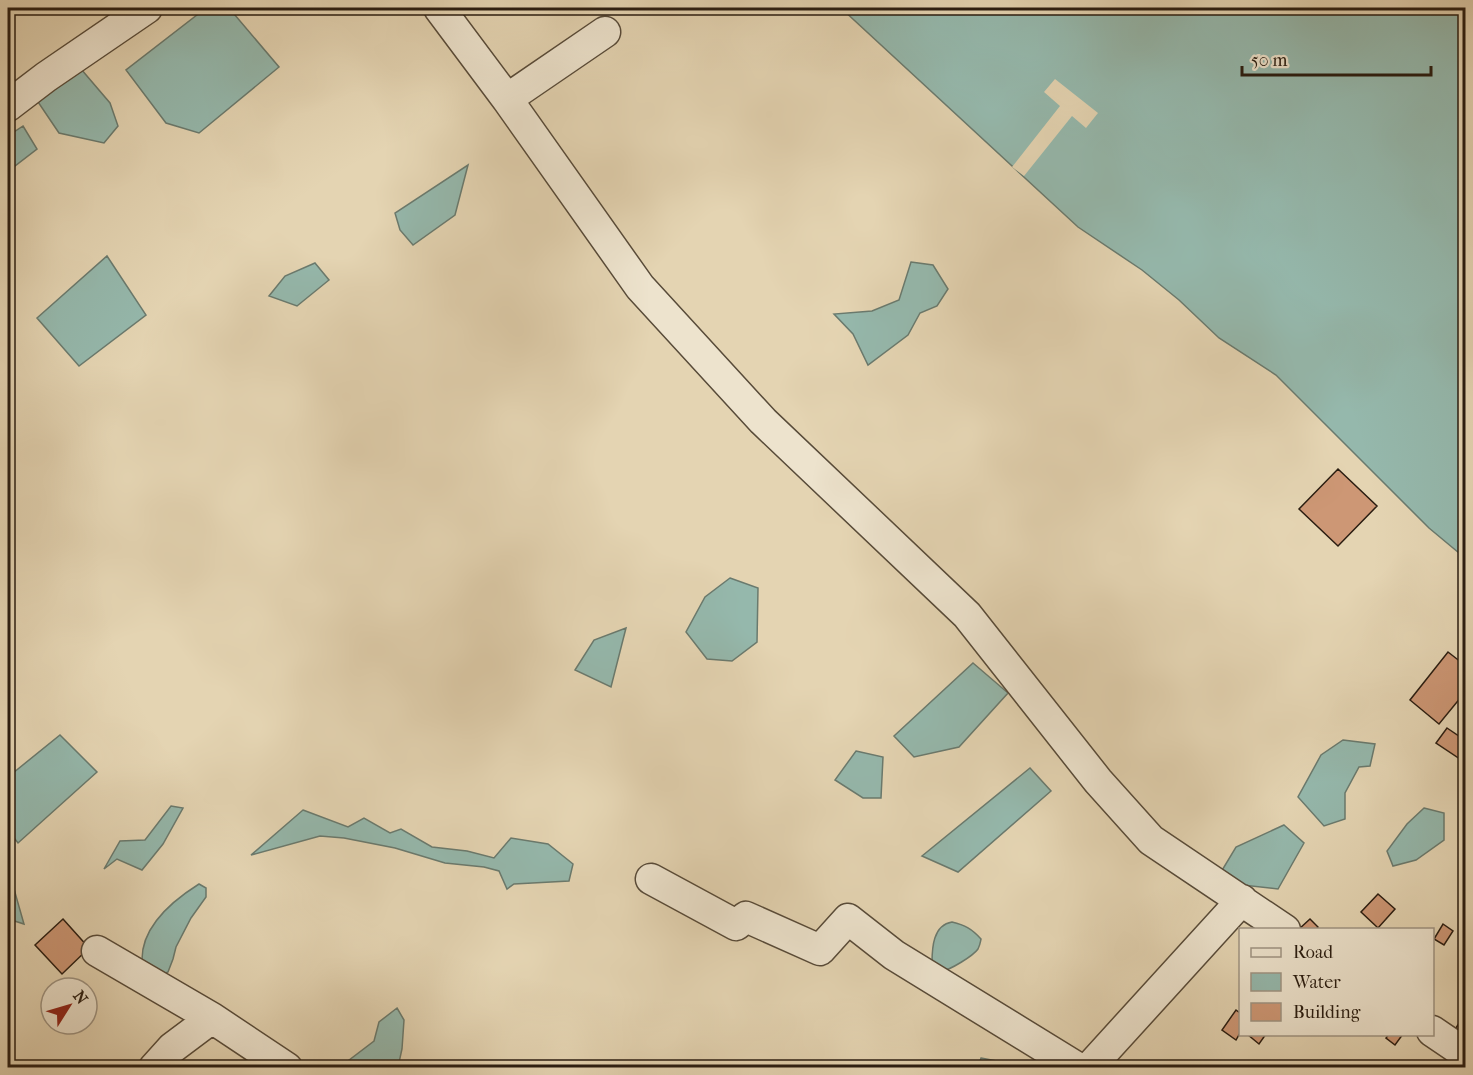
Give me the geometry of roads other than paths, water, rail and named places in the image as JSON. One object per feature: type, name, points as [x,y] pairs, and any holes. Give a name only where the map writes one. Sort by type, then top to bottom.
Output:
[{"type":"street","points":[[8,106],[147,8]]},
{"type":"street","points":[[439,8],[507,99],[640,287],[763,421],[967,615],[1098,781],[1151,840],[1282,928]]},
{"type":"street","points":[[507,99],[605,32]]},
{"type":"street","points":[[651,879],[736,925],[746,917],[820,950],[848,919],[894,955],[1078,1068]]},
{"type":"street","points":[[1089,1068],[1242,900]]},
{"type":"street","points":[[97,951],[212,1018],[287,1068]]},
{"type":"street","points":[[154,1068],[172,1048],[212,1018]]},
{"type":"street","points":[[1434,1032],[1466,1054]]},
{"type":"water","points":[[206,8],[229,8],[279,67],[199,133],[166,123],[126,70]]},
{"type":"water","points":[[841,8],[1465,8],[1465,558],[1429,528],[1276,375],[1219,338],[1179,300],[1142,270],[1078,227]]},
{"type":"water","points":[[81,69],[110,103],[118,126],[104,143],[59,133],[36,99]]},
{"type":"water","points":[[23,126],[37,149],[11,169],[8,167],[8,136]]},
{"type":"water","points":[[468,165],[455,215],[413,245],[400,230],[395,213]]},
{"type":"water","points":[[107,256],[146,315],[79,366],[37,318]]},
{"type":"water","points":[[911,262],[933,265],[948,289],[937,306],[920,313],[908,335],[868,365],[853,334],[834,314],[872,311],[899,300]]},
{"type":"water","points":[[315,263],[329,280],[297,306],[269,296],[285,276]]},
{"type":"water","points":[[730,578],[758,588],[757,642],[732,661],[707,659],[686,632],[705,597]]},
{"type":"water","points":[[626,628],[611,687],[575,670],[594,640]]},
{"type":"water","points":[[973,663],[1008,693],[959,747],[914,757],[894,736]]},
{"type":"water","points":[[60,735],[97,772],[18,843],[8,830],[8,777]]},
{"type":"water","points":[[1343,740],[1375,744],[1370,766],[1359,767],[1345,793],[1345,819],[1324,826],[1298,797],[1321,755]]},
{"type":"water","points":[[856,751],[883,757],[881,798],[863,798],[835,780]]},
{"type":"water","points":[[1030,768],[1051,791],[958,872],[922,856]]},
{"type":"water","points":[[171,806],[183,808],[163,844],[142,870],[117,859],[104,869],[120,841],[145,840]]},
{"type":"water","points":[[1424,808],[1444,813],[1444,840],[1416,860],[1393,866],[1387,851],[1407,824]]},
{"type":"water","points":[[303,810],[348,827],[364,818],[390,833],[401,829],[432,847],[467,851],[494,858],[511,838],[548,844],[573,864],[569,881],[514,884],[507,889],[499,871],[445,863],[395,848],[344,838],[320,836],[251,855]]},
{"type":"water","points":[[1284,825],[1304,843],[1278,889],[1215,882],[1236,847]]},
{"type":"water","points":[[8,868],[24,924],[8,919]]},
{"type":"water","points":[[199,884],[206,888],[206,897],[191,918],[176,947],[168,972],[162,975],[142,961],[147,937],[160,916],[179,898]]},
{"type":"water","points":[[952,922],[965,926],[981,939],[978,949],[971,955],[942,971],[932,963],[933,944],[937,932]]},
{"type":"water","points":[[397,1008],[404,1020],[398,1067],[340,1067],[374,1041],[379,1022]]},
{"type":"water","points":[[981,1058],[1012,1064],[1014,1067],[978,1067]]}]
